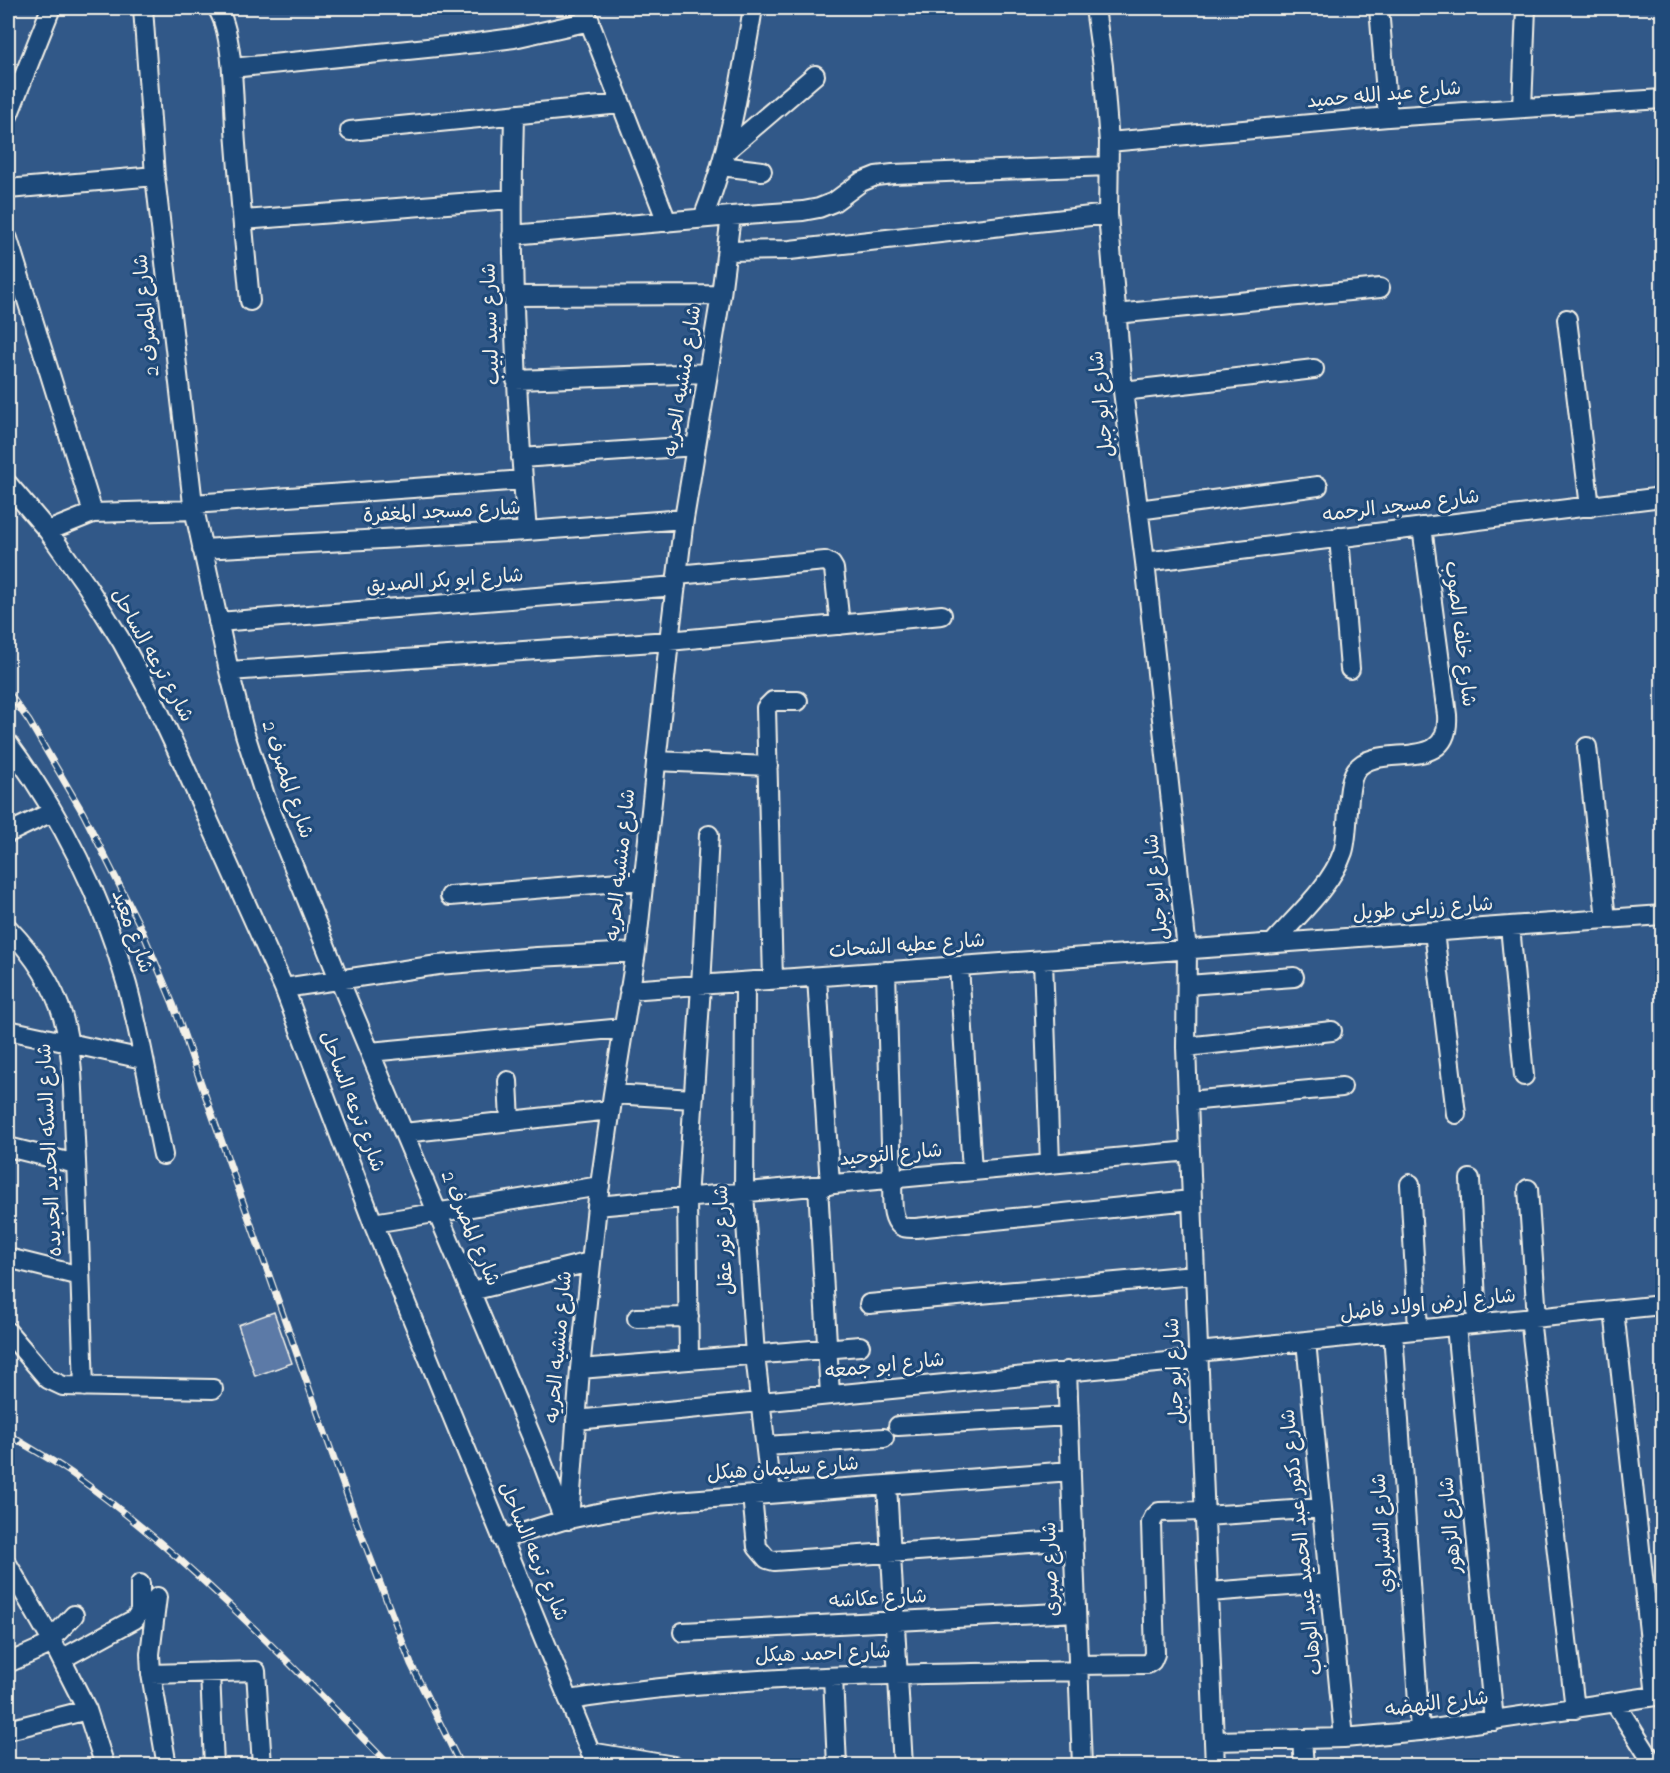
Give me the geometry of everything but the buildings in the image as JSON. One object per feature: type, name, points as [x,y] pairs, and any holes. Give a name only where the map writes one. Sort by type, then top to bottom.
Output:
[{"type":"street","points":[[8,116],[51,8]]},
{"type":"street","name":"شارع المصرف 2","points":[[144,8],[155,176],[193,507],[245,734],[265,796],[339,979],[566,1520]]},
{"type":"street","points":[[217,8],[222,14],[232,68],[250,301]]},
{"type":"street","points":[[703,218],[715,190],[723,159],[753,8]]},
{"type":"street","name":"شارع ابو جبل","points":[[1095,8],[1103,66],[1109,142],[1108,214],[1123,391],[1145,562],[1187,950],[1186,1047],[1191,1200],[1215,1766]]},
{"type":"street","points":[[1379,8],[1388,117]]},
{"type":"street","points":[[1522,108],[1526,8]]},
{"type":"street","points":[[232,68],[476,43],[523,36],[587,14],[667,222]]},
{"type":"street","points":[[723,159],[815,75]]},
{"type":"street","name":"شارع عبد الله حميد","points":[[1109,142],[1388,117],[1662,99]]},
{"type":"street","points":[[350,131],[620,104]]},
{"type":"street","name":"شارع سيد لبيب","points":[[514,115],[513,296],[516,380],[527,531]]},
{"type":"street","points":[[723,159],[762,171]]},
{"type":"street","points":[[512,235],[803,211],[834,202],[861,182],[876,176],[892,174],[1109,166]]},
{"type":"street","points":[[8,189],[155,176]]},
{"type":"street","points":[[243,220],[512,200]]},
{"type":"street","points":[[727,251],[790,250],[1108,214]]},
{"type":"street","name":"شارع منشيه الحريه","points":[[566,1520],[597,1206],[611,1102],[636,952],[684,519],[721,295],[731,216]]},
{"type":"street","points":[[8,239],[93,513]]},
{"type":"street","points":[[1116,314],[1380,288]]},
{"type":"street","points":[[513,296],[721,295]]},
{"type":"street","points":[[1567,319],[1590,507]]},
{"type":"street","points":[[1123,391],[1314,369]]},
{"type":"street","points":[[516,380],[708,374]]},
{"type":"street","points":[[521,458],[696,446]]},
{"type":"street","points":[[48,531],[93,513],[523,480]]},
{"type":"street","name":"شارع ترعه الساحل","points":[[8,484],[48,531],[87,586],[154,701],[284,988],[372,1223],[593,1759]]},
{"type":"street","points":[[1138,510],[1318,486]]},
{"type":"street","name":"شارع مسجد الرحمه","points":[[1145,562],[1662,497]]},
{"type":"street","name":"شارع مسجد المغفرة","points":[[202,549],[527,531],[684,519]]},
{"type":"street","name":"شارع خلف الصوب","points":[[1273,943],[1329,880],[1337,866],[1347,837],[1351,780],[1356,770],[1365,762],[1422,753],[1432,749],[1445,733],[1446,715],[1422,527]]},
{"type":"street","points":[[1339,537],[1350,669]]},
{"type":"street","name":"شارع ابو بكر الصديق","points":[[218,622],[677,580],[825,561],[834,569],[840,625]]},
{"type":"street","points":[[229,671],[669,641],[942,615]]},
{"type":"street","points":[[772,980],[766,708],[773,701],[798,701]]},
{"type":"street","name":"شارع معبد","points":[[8,743],[52,812],[87,879],[112,939],[127,984],[163,1155]]},
{"type":"street","points":[[1587,747],[1606,919]]},
{"type":"street","points":[[656,761],[768,766]]},
{"type":"street","points":[[8,833],[52,812]]},
{"type":"street","points":[[689,1360],[687,1199],[709,835]]},
{"type":"street","points":[[450,896],[643,880]]},
{"type":"street","name":"شارع زراعى طويل","points":[[1187,950],[1662,915]]},
{"type":"street","points":[[1510,926],[1524,1076]]},
{"type":"street","name":"شارع السكه الحديد الجديده","points":[[8,928],[36,962],[51,987],[62,1015],[69,1044],[84,1386]]},
{"type":"street","points":[[1434,932],[1456,1114]]},
{"type":"street","name":"شارع عطيه الشحات","points":[[629,990],[1187,950]]},
{"type":"street","points":[[284,988],[460,963],[636,952]]},
{"type":"street","points":[[1043,960],[1050,1164]]},
{"type":"street","points":[[959,966],[972,1171]]},
{"type":"street","points":[[886,972],[892,1179],[894,1212],[898,1223],[905,1228],[916,1228],[1191,1200]]},
{"type":"street","points":[[817,976],[830,1395]]},
{"type":"street","points":[[1188,985],[1294,977]]},
{"type":"street","name":"شارع نور عقل","points":[[746,982],[744,1193],[755,1355],[771,1494]]},
{"type":"street","points":[[370,1052],[623,1028]]},
{"type":"street","points":[[8,1030],[143,1059]]},
{"type":"street","points":[[1186,1047],[1332,1031]]},
{"type":"street","points":[[508,1081],[510,1121]]},
{"type":"street","points":[[1188,1101],[1342,1088]]},
{"type":"street","points":[[404,1133],[510,1121],[611,1102],[693,1099]]},
{"type":"street","points":[[8,1147],[76,1164]]},
{"type":"street","name":"شارع التوحيد","points":[[597,1206],[1190,1151]]},
{"type":"street","points":[[1470,1179],[1477,1323]]},
{"type":"street","points":[[1410,1184],[1418,1329]]},
{"type":"street","points":[[372,1223],[600,1186]]},
{"type":"street","points":[[1528,1189],[1533,1318],[1575,1709]]},
{"type":"street","points":[[8,1258],[80,1276]]},
{"type":"street","points":[[471,1291],[590,1262]]},
{"type":"street","points":[[869,1304],[1194,1275]]},
{"type":"street","name":"شارع ارض اولاد فاضل","points":[[1198,1355],[1306,1341],[1662,1305]]},
{"type":"street","points":[[1614,1310],[1659,1696]]},
{"type":"street","points":[[638,1318],[689,1317]]},
{"type":"street","name":"شارع الزهور","points":[[1456,1326],[1494,1721]]},
{"type":"street","points":[[8,1332],[48,1379],[63,1386],[213,1389]]},
{"type":"street","name":"شارع الشبراوي","points":[[1393,1332],[1420,1731]]},
{"type":"street","name":"شارع دكتور عبد الحميد عبد الوهاب","points":[[1306,1341],[1344,1738]]},
{"type":"street","points":[[580,1370],[860,1346]]},
{"type":"street","name":"شارع ابو جمعه","points":[[576,1420],[1067,1371],[1198,1355]]},
{"type":"street","name":"شارع صبرى","points":[[1067,1371],[1082,1766]]},
{"type":"street","points":[[898,1426],[1069,1416]]},
{"type":"street","points":[[766,1446],[884,1438]]},
{"type":"street","name":"شارع سليمان هيكل","points":[[502,1539],[566,1520],[674,1501],[1071,1471]]},
{"type":"street","points":[[887,1485],[903,1766]]},
{"type":"street","points":[[752,1495],[758,1547],[767,1559],[774,1561],[1074,1540]]},
{"type":"street","points":[[1205,1513],[1322,1508]]},
{"type":"street","name":"شارع احمد هيكل","points":[[570,1700],[630,1690],[691,1684],[1146,1664],[1152,1661],[1155,1654],[1151,1523],[1159,1512],[1205,1513]]},
{"type":"street","points":[[9,1571],[69,1655],[69,1674]]},
{"type":"street","points":[[1209,1592],[1329,1583]]},
{"type":"street","points":[[69,1655],[135,1619],[140,1611],[140,1584]]},
{"type":"street","points":[[157,1597],[150,1654],[151,1674],[167,1766]]},
{"type":"street","name":"شارع عكاشه","points":[[683,1632],[1076,1612]]},
{"type":"street","points":[[8,1663],[56,1637],[74,1615]]},
{"type":"street","points":[[56,1637],[69,1674],[87,1710],[105,1766]]},
{"type":"street","points":[[151,1674],[256,1671],[262,1766]]},
{"type":"street","points":[[210,1672],[214,1766]]},
{"type":"street","points":[[833,1677],[837,1766]]},
{"type":"street","name":"شارع النهضه","points":[[1215,1741],[1344,1738],[1420,1731],[1659,1696]]},
{"type":"street","points":[[1615,1702],[1655,1766]]},
{"type":"street","points":[[8,1730],[87,1710]]},
{"type":"street","points":[[1302,1740],[1304,1766]]},
{"type":"street","points":[[593,1759],[674,1766]]},
{"type":"railway","points":[[8,692],[29,721],[83,813],[141,928],[173,1004],[355,1518],[411,1664],[461,1766]]},
{"type":"railway","points":[[8,1434],[74,1475],[159,1541],[238,1613],[390,1766]]}]
